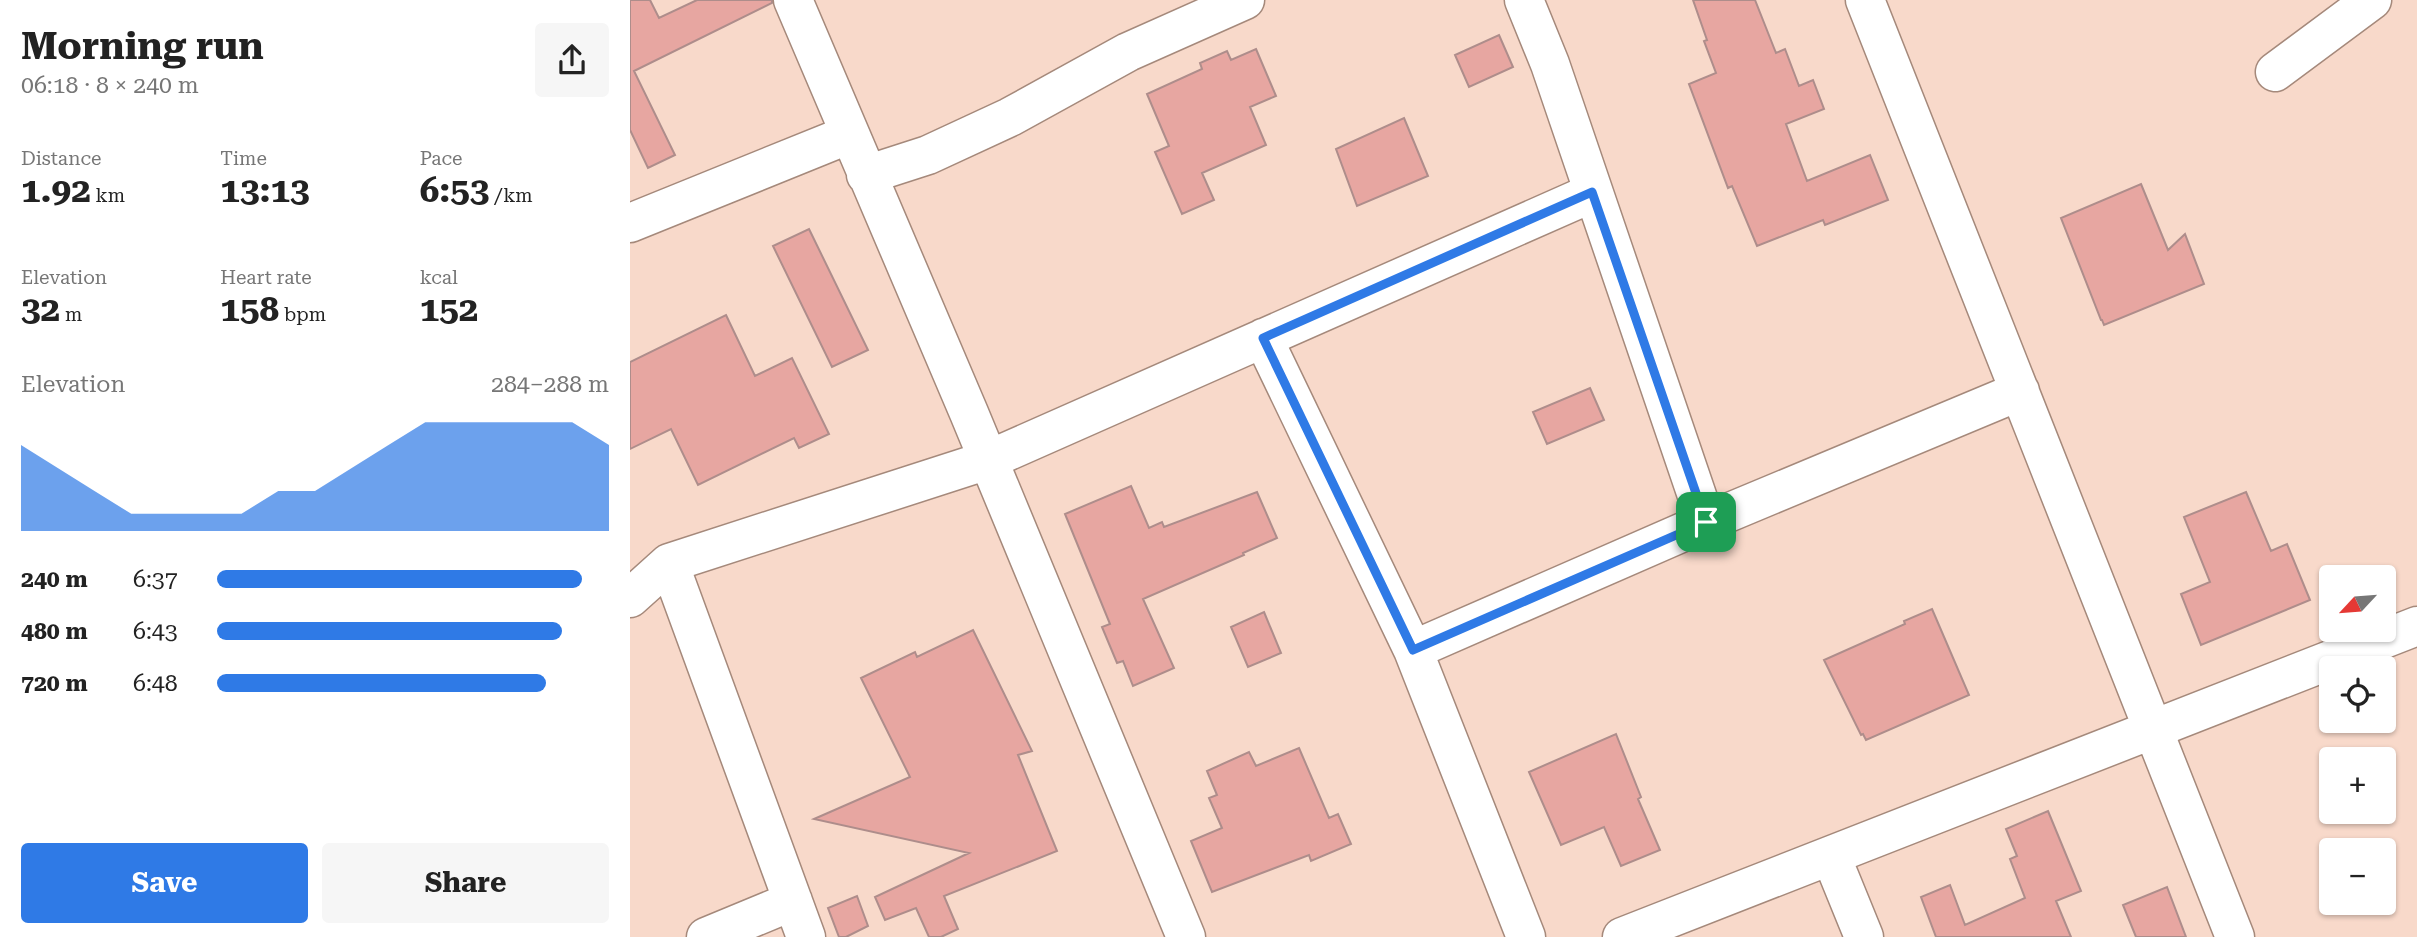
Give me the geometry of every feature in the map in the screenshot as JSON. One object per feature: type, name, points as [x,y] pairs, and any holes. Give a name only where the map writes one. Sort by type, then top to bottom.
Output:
[{"type":"street","points":[[793,0],[1186,937]]},
{"type":"street","points":[[866,175],[928,155],[1010,117],[1128,52],[1245,0]]},
{"type":"street","points":[[1524,0],[1550,65],[1706,522]]},
{"type":"street","points":[[1865,0],[2235,937]]},
{"type":"street","points":[[2274,72],[2372,0]]},
{"type":"street","points":[[630,223],[849,134]]},
{"type":"street","points":[[630,598],[669,563],[988,460],[1592,192]]},
{"type":"street","points":[[1263,338],[1413,650],[1526,937]]},
{"type":"street","points":[[1413,650],[1706,522],[2020,391]]},
{"type":"street","points":[[669,563],[806,937]]},
{"type":"street","points":[[1622,937],[2417,626]]},
{"type":"street","points":[[1831,856],[1864,937]]},
{"type":"street","points":[[706,937],[793,901]]},
{"type":"building","points":[[630,0],[650,0],[659,18],[697,0],[772,0],[772,3],[634,71],[675,155],[648,168],[630,130]]},
{"type":"building","points":[[1693,0],[1755,0],[1776,53],[1785,49],[1799,86],[1813,80],[1824,109],[1786,124],[1807,181],[1870,155],[1888,200],[1825,225],[1823,220],[1757,246],[1732,186],[1728,188],[1689,84],[1716,73]]},
{"type":"building","points":[[1499,35],[1513,67],[1469,87],[1455,55]]},
{"type":"building","points":[[1256,49],[1276,96],[1250,107],[1266,145],[1202,173],[1214,200],[1182,214],[1155,152],[1169,146],[1147,94],[1202,69],[1200,63],[1227,51],[1231,60]]},
{"type":"building","points":[[1404,118],[1428,176],[1357,206],[1336,149]]},
{"type":"building","points":[[2141,184],[2168,250],[2185,234],[2204,284],[2104,325],[2061,218]]},
{"type":"building","points":[[809,229],[868,350],[832,367],[773,246]]},
{"type":"building","points":[[726,315],[755,376],[792,358],[829,434],[799,448],[794,438],[698,485],[671,429],[630,449],[630,362]]},
{"type":"building","points":[[1590,388],[1604,420],[1547,444],[1533,412]]},
{"type":"building","points":[[1131,486],[1149,528],[1162,522],[1164,527],[1257,492],[1277,538],[1143,599],[1174,668],[1133,686],[1123,661],[1117,663],[1102,627],[1110,624],[1065,514]]},
{"type":"building","points":[[2246,492],[2271,551],[2287,544],[2310,600],[2201,645],[2181,594],[2210,582],[2184,517]]},
{"type":"building","points":[[1932,609],[1969,695],[1866,740],[1863,734],[1861,735],[1824,660]]},
{"type":"building","points":[[1264,612],[1281,653],[1248,667],[1231,627]]},
{"type":"building","points":[[973,630],[1032,751],[1018,755],[1057,851],[944,896],[958,929],[941,937],[929,937],[916,908],[885,920],[875,897],[969,853],[814,819],[910,777],[861,678],[915,652],[917,657]]},
{"type":"building","points":[[1616,734],[1641,797],[1638,799],[1660,850],[1621,866],[1604,827],[1561,845],[1529,772]]},
{"type":"building","points":[[1299,748],[1329,818],[1338,814],[1351,844],[1311,861],[1309,855],[1212,892],[1191,841],[1222,828],[1209,798],[1217,795],[1207,771],[1249,752],[1256,766]]},
{"type":"building","points":[[2048,811],[2081,891],[2056,901],[2071,937],[1936,937],[1921,897],[1950,885],[1965,925],[2025,898],[2010,859],[2017,856],[2006,829]]},
{"type":"building","points":[[2167,887],[2186,937],[2136,937],[2123,905]]},
{"type":"building","points":[[857,896],[868,926],[846,937],[839,937],[828,908]]},
{"type":"route","points":[[1592,192],[1706,522],[1413,650],[1263,338],[1592,192]]}]
